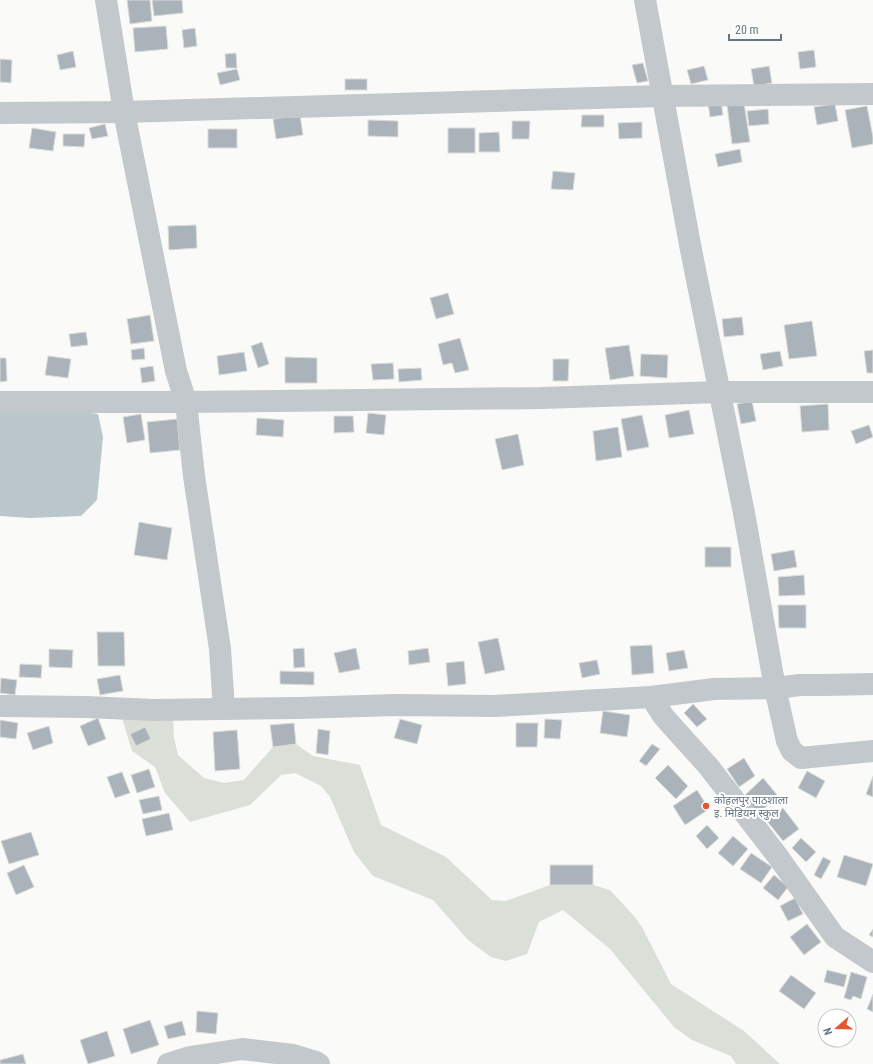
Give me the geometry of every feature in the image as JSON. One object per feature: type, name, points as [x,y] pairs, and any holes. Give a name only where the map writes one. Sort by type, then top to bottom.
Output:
[{"type":"street","points":[[106,0],[124,112],[176,371],[186,402],[194,476],[220,649],[224,708]]},
{"type":"street","points":[[645,0],[699,294],[745,520],[775,688],[788,741],[792,752],[800,758],[873,751]]},
{"type":"street","points":[[0,113],[124,112],[662,96],[873,94]]},
{"type":"street","points":[[0,402],[186,402],[542,398],[720,392],[873,392]]},
{"type":"street","points":[[0,706],[86,707],[154,710],[396,705],[495,706],[651,697],[714,689],[775,688],[800,685],[873,684]]},
{"type":"street","points":[[651,697],[664,717],[709,767],[779,858],[835,936],[873,962]]},
{"type":"street","points":[[168,1064],[242,1049],[293,1055],[319,1064]]},
{"type":"shaded area","points":[[69,410],[98,414],[103,437],[97,500],[81,516],[30,518],[0,516],[0,411]]},
{"type":"shaded area","points":[[173,717],[174,738],[178,755],[204,778],[224,783],[244,780],[273,747],[296,744],[313,756],[360,765],[381,825],[446,857],[492,900],[506,901],[550,885],[593,885],[610,890],[642,927],[671,984],[744,1031],[780,1064],[736,1064],[731,1056],[692,1040],[674,1027],[610,949],[563,910],[539,922],[527,954],[506,961],[491,957],[468,940],[433,900],[373,876],[354,852],[330,797],[321,786],[295,773],[281,775],[250,805],[190,822],[165,793],[155,767],[132,751],[122,718]]},
{"type":"building","points":[[127,0],[150,0],[152,21],[130,24]]},
{"type":"building","points":[[152,0],[182,0],[183,13],[154,16]]},
{"type":"building","points":[[166,26],[168,49],[135,52],[133,28]]},
{"type":"building","points":[[195,28],[197,46],[184,48],[182,30]]},
{"type":"building","points":[[814,50],[816,67],[800,69],[798,52]]},
{"type":"building","points":[[73,51],[76,67],[60,70],[57,55]]},
{"type":"building","points":[[236,53],[237,68],[226,68],[225,54]]},
{"type":"building","points":[[0,59],[12,60],[11,83],[0,82]]},
{"type":"building","points":[[643,63],[648,81],[637,83],[632,65]]},
{"type":"building","points":[[704,66],[708,80],[691,84],[687,70]]},
{"type":"building","points":[[769,66],[772,83],[754,86],[751,69]]},
{"type":"building","points":[[237,69],[240,80],[220,85],[217,73]]},
{"type":"building","points":[[345,79],[367,79],[367,90],[345,90]]},
{"type":"building","points":[[721,101],[723,115],[710,117],[708,103]]},
{"type":"building","points":[[744,103],[750,142],[732,144],[727,105]]},
{"type":"building","points":[[835,104],[838,121],[817,125],[814,107]]},
{"type":"building","points":[[867,106],[873,144],[852,148],[845,110]]},
{"type":"building","points":[[768,109],[769,124],[749,126],[747,111]]},
{"type":"building","points":[[300,115],[303,135],[276,139],[273,119]]},
{"type":"building","points":[[582,115],[604,115],[604,127],[581,127]]},
{"type":"building","points":[[368,120],[398,121],[398,137],[368,136]]},
{"type":"building","points":[[512,121],[530,121],[529,139],[512,139]]},
{"type":"building","points":[[642,122],[642,138],[619,139],[618,123]]},
{"type":"building","points":[[105,124],[108,136],[92,139],[89,128]]},
{"type":"building","points":[[32,128],[56,132],[53,151],[29,148]]},
{"type":"building","points":[[448,128],[475,128],[475,153],[448,153]]},
{"type":"building","points":[[208,129],[237,129],[237,148],[208,148]]},
{"type":"building","points":[[499,132],[500,152],[479,152],[479,133]]},
{"type":"building","points":[[63,134],[85,134],[84,147],[63,146]]},
{"type":"building","points":[[740,149],[742,162],[718,167],[715,154]]},
{"type":"building","points":[[553,171],[575,173],[573,190],[551,189]]},
{"type":"building","points":[[196,225],[197,248],[169,250],[168,226]]},
{"type":"building","points":[[448,293],[454,314],[436,319],[430,298]]},
{"type":"building","points":[[150,315],[154,341],[131,344],[127,319]]},
{"type":"building","points":[[742,317],[744,335],[724,337],[722,319]]},
{"type":"building","points":[[812,321],[817,356],[789,359],[784,325]]},
{"type":"building","points":[[86,332],[88,345],[71,347],[69,334]]},
{"type":"building","points":[[460,338],[469,370],[455,373],[452,363],[443,365],[438,344]]},
{"type":"building","points":[[262,342],[269,364],[258,368],[251,346]]},
{"type":"building","points":[[629,345],[634,376],[610,380],[605,348]]},
{"type":"building","points":[[144,348],[145,359],[132,360],[131,350]]},
{"type":"building","points":[[873,350],[873,373],[867,373],[864,351]]},
{"type":"building","points":[[780,351],[783,366],[763,370],[760,354]]},
{"type":"building","points":[[244,352],[247,371],[219,375],[217,356]]},
{"type":"building","points":[[641,354],[668,355],[667,378],[640,376]]},
{"type":"building","points":[[48,356],[71,359],[68,378],[45,375]]},
{"type":"building","points":[[285,357],[317,358],[317,383],[285,383]]},
{"type":"building","points":[[0,358],[6,358],[7,381],[0,382]]},
{"type":"building","points":[[553,359],[569,359],[568,381],[553,381]]},
{"type":"building","points":[[393,363],[394,379],[373,380],[371,364]]},
{"type":"building","points":[[153,366],[155,381],[142,383],[140,368]]},
{"type":"building","points":[[421,368],[422,380],[399,382],[398,369]]},
{"type":"building","points":[[752,401],[756,421],[741,424],[737,404]]},
{"type":"building","points":[[828,404],[829,430],[802,432],[800,406]]},
{"type":"building","points":[[689,410],[694,434],[669,438],[665,415]]},
{"type":"building","points":[[368,413],[386,415],[384,435],[366,433]]},
{"type":"building","points":[[141,414],[145,440],[127,443],[123,417]]},
{"type":"building","points":[[642,415],[649,447],[627,451],[621,419]]},
{"type":"building","points":[[334,416],[353,416],[354,432],[334,433]]},
{"type":"building","points":[[257,418],[284,420],[283,437],[256,435]]},
{"type":"building","points":[[177,419],[180,450],[150,453],[147,422]]},
{"type":"building","points":[[869,425],[873,437],[856,444],[851,431]]},
{"type":"building","points":[[618,427],[622,457],[596,461],[593,431]]},
{"type":"building","points":[[518,434],[524,465],[502,470],[495,439]]},
{"type":"building","points":[[139,522],[172,528],[167,560],[134,555]]},
{"type":"building","points":[[705,547],[731,547],[731,567],[705,567]]},
{"type":"building","points":[[794,550],[797,567],[774,571],[771,554]]},
{"type":"building","points":[[804,575],[805,595],[779,596],[778,577]]},
{"type":"building","points":[[778,605],[806,605],[806,628],[779,628]]},
{"type":"building","points":[[97,632],[124,632],[125,666],[98,666]]},
{"type":"building","points":[[498,638],[505,670],[485,674],[478,642]]},
{"type":"building","points":[[652,645],[654,673],[632,675],[630,646]]},
{"type":"building","points":[[304,648],[305,667],[294,668],[293,649]]},
{"type":"building","points":[[356,648],[360,669],[339,673],[334,653]]},
{"type":"building","points":[[428,648],[430,662],[409,665],[408,651]]},
{"type":"building","points":[[49,649],[73,650],[72,668],[49,667]]},
{"type":"building","points":[[684,650],[688,668],[669,671],[666,653]]},
{"type":"building","points":[[597,660],[600,674],[582,678],[579,663]]},
{"type":"building","points":[[464,661],[466,684],[448,686],[446,663]]},
{"type":"building","points":[[20,664],[42,665],[41,678],[19,677]]},
{"type":"building","points":[[280,671],[314,672],[314,685],[280,684]]},
{"type":"building","points":[[120,675],[123,691],[100,695],[97,679]]},
{"type":"building","points":[[1,678],[17,680],[15,695],[0,693]]},
{"type":"building","points":[[693,704],[707,719],[697,727],[684,713]]},
{"type":"building","points":[[603,711],[630,715],[627,737],[600,733]]},
{"type":"building","points":[[98,718],[106,739],[88,746],[80,726]]},
{"type":"building","points":[[400,719],[422,725],[417,744],[394,738]]},
{"type":"building","points":[[545,719],[562,720],[560,739],[544,738]]},
{"type":"building","points":[[0,720],[18,723],[16,739],[0,737]]},
{"type":"building","points":[[294,723],[296,744],[273,747],[270,725]]},
{"type":"building","points":[[516,723],[538,723],[537,747],[516,747]]},
{"type":"building","points":[[49,726],[53,743],[33,750],[27,733]]},
{"type":"building","points":[[145,727],[151,739],[136,746],[130,734]]},
{"type":"building","points":[[318,729],[330,731],[328,755],[316,753]]},
{"type":"building","points":[[237,730],[240,769],[215,771],[213,732]]},
{"type":"building","points":[[652,744],[660,749],[646,766],[639,761]]},
{"type":"building","points":[[744,758],[755,776],[739,787],[727,769]]},
{"type":"building","points":[[668,765],[688,786],[676,799],[655,778]]},
{"type":"building","points":[[149,769],[155,787],[137,793],[131,775]]},
{"type":"building","points":[[807,771],[825,781],[816,798],[798,788]]},
{"type":"building","points":[[122,772],[130,793],[115,798],[107,777]]},
{"type":"building","points":[[873,776],[873,797],[866,794]]},
{"type":"building","points":[[763,778],[778,796],[758,814],[743,797]]},
{"type":"building","points":[[697,790],[709,809],[685,825],[673,806]]},
{"type":"building","points":[[159,796],[162,810],[143,814],[139,800]]},
{"type":"building","points":[[783,808],[799,829],[783,841],[767,821]]},
{"type":"building","points":[[169,813],[173,830],[146,836],[142,819]]},
{"type":"building","points":[[707,825],[719,838],[707,849],[696,836]]},
{"type":"building","points":[[31,832],[39,855],[9,864],[1,841]]},
{"type":"building","points":[[733,836],[748,849],[733,866],[718,853]]},
{"type":"building","points":[[801,838],[816,852],[806,862],[792,848]]},
{"type":"building","points":[[751,853],[772,867],[761,883],[740,869]]},
{"type":"building","points":[[844,855],[873,864],[866,886],[837,877]]},
{"type":"building","points":[[823,857],[831,861],[821,879],[814,875]]},
{"type":"building","points":[[24,865],[34,887],[16,895],[7,873]]},
{"type":"building","points":[[550,865],[593,865],[593,885],[550,885]]},
{"type":"building","points":[[774,875],[788,887],[778,900],[763,888]]},
{"type":"building","points":[[795,898],[803,914],[788,921],[780,906]]},
{"type":"building","points":[[807,924],[821,942],[804,955],[790,937]]},
{"type":"building","points":[[873,929],[873,937],[869,935]]},
{"type":"building","points":[[827,970],[847,975],[844,987],[824,982]]},
{"type":"building","points":[[851,972],[867,977],[861,999],[853,996],[851,1000],[844,998]]},
{"type":"building","points":[[791,975],[816,993],[804,1009],[779,991]]},
{"type":"building","points":[[873,994],[873,1012],[867,1009]]},
{"type":"building","points":[[197,1011],[218,1013],[216,1034],[196,1032]]},
{"type":"building","points":[[150,1020],[159,1045],[131,1054],[123,1029]]},
{"type":"building","points":[[182,1021],[186,1035],[168,1039],[164,1026]]},
{"type":"building","points":[[107,1031],[115,1056],[88,1064],[80,1040]]},
{"type":"building","points":[[23,1054],[26,1064],[0,1064],[0,1060]]},
{"type":"place","name":"कोहलपुर पाठशाला इ. मिडियम स्कुल","points":[[706,806]]}]
